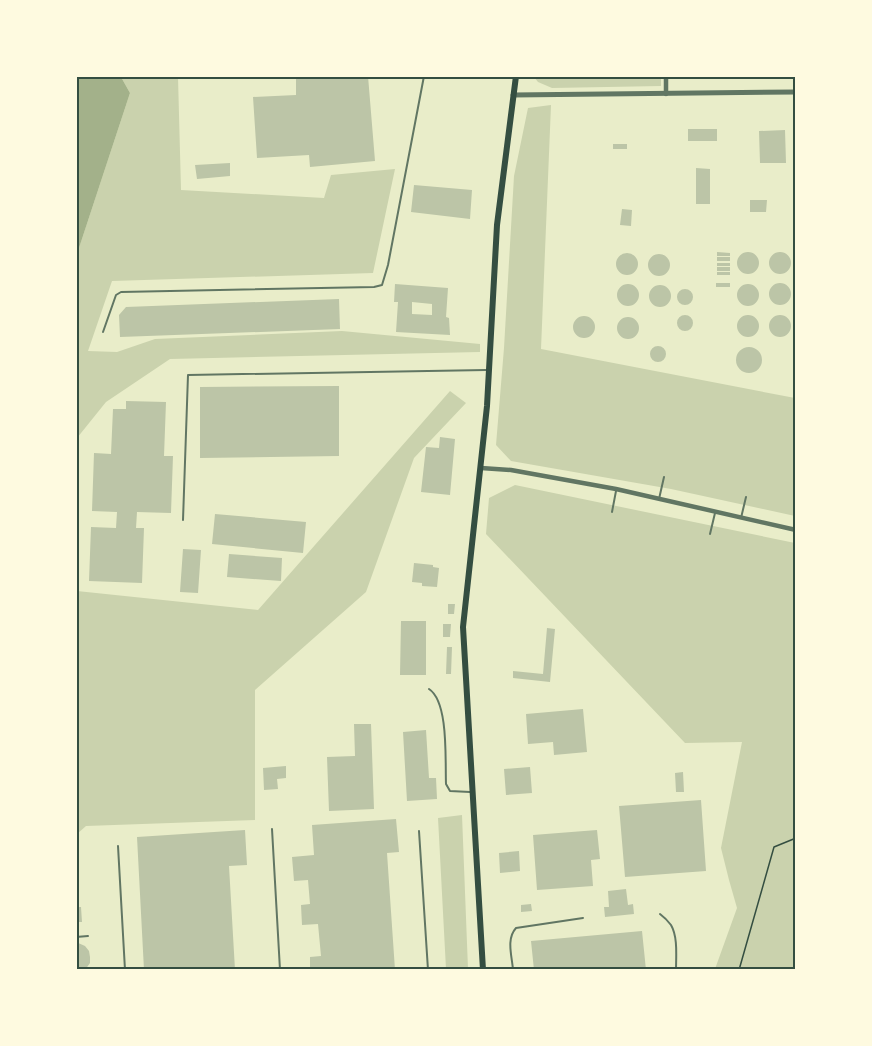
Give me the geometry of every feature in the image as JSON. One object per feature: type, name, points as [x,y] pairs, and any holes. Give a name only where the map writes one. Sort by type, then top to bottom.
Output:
[{"type":"main road","points":[[483,969],[463,627],[487,406],[497,225],[516,76]]},
{"type":"street","points":[[666,76],[666,94]]},
{"type":"street","points":[[513,94],[795,92]]},
{"type":"street","points":[[481,468],[511,470],[616,489],[795,530]]},
{"type":"lane","points":[[103,332],[116,295],[122,292],[382,285],[388,265],[424,76]]},
{"type":"lane","points":[[183,520],[188,375],[489,370]]},
{"type":"lane","points":[[658,499],[664,477]]},
{"type":"lane","points":[[612,512],[616,489]]},
{"type":"lane","points":[[741,518],[746,497]]},
{"type":"lane","points":[[710,534],[715,512]]},
{"type":"lane","points":[[429,689],[436,694],[441,708],[447,786],[450,791],[473,792]]},
{"type":"lane","points":[[272,829],[280,969]]},
{"type":"lane","points":[[419,831],[428,969]]},
{"type":"lane","points":[[118,846],[125,969]]},
{"type":"lane","points":[[660,914],[674,932],[676,969]]},
{"type":"lane","points":[[513,969],[510,943],[511,933],[516,928],[584,918]]},
{"type":"lane","points":[[76,938],[88,936]]},
{"type":"path","points":[[739,969],[774,847],[795,838]]},
{"type":"shaded area","points":[[77,76],[121,77],[130,93],[77,254]]},
{"type":"shaded area","points":[[121,77],[178,77],[181,190],[324,198],[331,175],[395,169],[373,273],[112,281],[88,351],[117,352],[155,339],[342,331],[480,344],[480,352],[170,359],[106,402],[77,438],[77,254],[130,93]]},
{"type":"shaded area","points":[[534,77],[661,77],[661,86],[552,88],[538,82]]},
{"type":"shaded area","points":[[551,105],[541,349],[795,398],[795,516],[671,489],[511,461],[496,445],[514,176],[528,108]]},
{"type":"shaded area","points":[[450,391],[466,403],[414,458],[366,592],[255,690],[255,820],[86,826],[77,834],[77,591],[258,610]]},
{"type":"shaded area","points":[[515,485],[795,543],[795,969],[715,969],[737,908],[721,848],[742,742],[685,743],[486,534],[489,498]]},
{"type":"shaded area","points":[[462,815],[468,969],[446,969],[438,818]]},
{"type":"building","points":[[296,76],[368,76],[375,161],[310,167],[309,155],[257,158],[253,97],[296,95]]},
{"type":"building","points":[[688,129],[717,129],[717,141],[688,141]]},
{"type":"building","points":[[785,130],[786,163],[760,163],[759,131]]},
{"type":"building","points":[[613,144],[627,144],[627,149],[613,149]]},
{"type":"building","points":[[230,163],[230,176],[197,179],[195,165]]},
{"type":"building","points":[[696,168],[710,169],[710,204],[696,204]]},
{"type":"building","points":[[414,185],[472,190],[470,219],[411,212]]},
{"type":"building","points":[[750,200],[767,200],[766,212],[750,212]]},
{"type":"building","points":[[622,209],[632,210],[631,226],[620,225]]},
{"type":"building","points":[[717,252],[730,253],[730,256],[717,256]]},
{"type":"building","points":[[748,252],[756,255],[759,263],[756,271],[748,274],[740,271],[737,263],[740,255]]},
{"type":"building","points":[[780,252],[788,255],[791,263],[788,271],[780,274],[772,271],[769,263],[772,255]]},
{"type":"building","points":[[627,253],[635,256],[638,264],[635,272],[627,275],[619,272],[616,264],[619,256]]},
{"type":"building","points":[[659,254],[667,257],[670,265],[667,273],[659,276],[651,273],[648,265],[651,257]]},
{"type":"building","points":[[717,257],[730,257],[730,261],[717,261]]},
{"type":"building","points":[[717,263],[730,263],[730,266],[717,266]]},
{"type":"building","points":[[717,267],[730,267],[730,271],[717,271]]},
{"type":"building","points":[[717,272],[730,272],[730,275],[717,275]]},
{"type":"building","points":[[716,283],[730,283],[730,287],[716,287]]},
{"type":"building","points":[[780,283],[788,286],[791,294],[788,302],[780,305],[772,302],[769,294],[772,286]]},
{"type":"building","points":[[395,284],[448,288],[446,317],[449,318],[450,335],[396,332],[398,302],[394,302]],"holes":[[[412,302],[432,304],[432,315],[412,314]]]},
{"type":"building","points":[[628,284],[636,287],[639,295],[636,303],[628,306],[620,303],[617,295],[620,287]]},
{"type":"building","points":[[748,284],[756,287],[759,295],[756,303],[748,306],[740,303],[737,295],[740,287]]},
{"type":"building","points":[[660,285],[668,288],[671,296],[668,304],[660,307],[652,304],[649,296],[652,288]]},
{"type":"building","points":[[685,289],[691,291],[693,297],[691,303],[685,305],[679,303],[677,297],[679,291]]},
{"type":"building","points":[[339,299],[340,329],[120,337],[119,315],[126,307]]},
{"type":"building","points":[[685,315],[691,317],[693,323],[691,329],[685,331],[679,329],[677,323],[679,317]]},
{"type":"building","points":[[748,315],[756,318],[759,326],[756,334],[748,337],[740,334],[737,326],[740,318]]},
{"type":"building","points":[[780,315],[788,318],[791,326],[788,334],[780,337],[772,334],[769,326],[772,318]]},
{"type":"building","points":[[584,316],[592,319],[595,327],[592,335],[584,338],[576,335],[573,327],[576,319]]},
{"type":"building","points":[[628,317],[636,320],[639,328],[636,336],[628,339],[620,336],[617,328],[620,320]]},
{"type":"building","points":[[658,346],[666,354],[658,362],[650,354]]},
{"type":"building","points":[[749,347],[758,351],[762,360],[758,369],[749,373],[740,369],[736,360],[740,351]]},
{"type":"building","points":[[339,386],[339,456],[200,458],[200,387]]},
{"type":"building","points":[[126,401],[166,402],[164,456],[173,456],[171,513],[137,512],[136,528],[144,528],[142,583],[89,581],[91,527],[116,528],[117,512],[92,511],[94,453],[111,454],[113,409],[126,409]]},
{"type":"building","points":[[440,437],[455,439],[450,495],[421,492],[426,447],[439,448]]},
{"type":"building","points":[[215,514],[306,522],[303,553],[212,544]]},
{"type":"building","points":[[183,549],[201,550],[198,593],[180,592]]},
{"type":"building","points":[[229,554],[282,558],[281,581],[227,577]]},
{"type":"building","points":[[414,563],[439,568],[437,587],[422,586],[422,583],[412,582]]},
{"type":"building","points":[[448,604],[455,604],[454,614],[448,614]]},
{"type":"building","points":[[401,621],[426,621],[426,675],[400,675]]},
{"type":"building","points":[[443,624],[451,624],[450,637],[443,637]]},
{"type":"building","points":[[547,628],[555,629],[550,682],[513,678],[513,671],[543,674]]},
{"type":"building","points":[[447,647],[452,647],[451,674],[446,674]]},
{"type":"building","points":[[583,709],[587,752],[554,755],[553,742],[528,744],[526,714]]},
{"type":"building","points":[[354,724],[371,724],[374,809],[329,811],[327,757],[355,756]]},
{"type":"building","points":[[426,730],[429,778],[436,778],[437,799],[407,801],[403,732]]},
{"type":"building","points":[[286,766],[286,778],[277,779],[278,789],[264,790],[263,768]]},
{"type":"building","points":[[530,767],[532,793],[506,795],[504,769]]},
{"type":"building","points":[[683,772],[684,792],[676,792],[675,773]]},
{"type":"building","points":[[701,800],[706,871],[625,877],[619,806]]},
{"type":"building","points":[[396,819],[399,852],[387,853],[395,970],[310,970],[310,957],[321,956],[318,924],[302,925],[301,905],[310,904],[308,880],[294,881],[292,857],[314,855],[312,825]]},
{"type":"building","points":[[245,830],[247,865],[229,866],[235,970],[144,970],[137,837]]},
{"type":"building","points":[[597,830],[600,859],[591,860],[593,886],[537,890],[533,835]]},
{"type":"building","points":[[519,851],[520,871],[500,873],[499,853]]},
{"type":"building","points":[[626,889],[628,905],[633,904],[634,914],[605,917],[604,907],[609,907],[608,891]]},
{"type":"building","points":[[531,904],[532,911],[521,912],[521,905]]},
{"type":"building","points":[[76,907],[81,907],[82,922],[76,922]]},
{"type":"building","points":[[642,931],[646,970],[534,970],[531,941]]},
{"type":"building","points":[[76,942],[85,946],[89,951],[90,963],[85,970],[76,970]]}]
